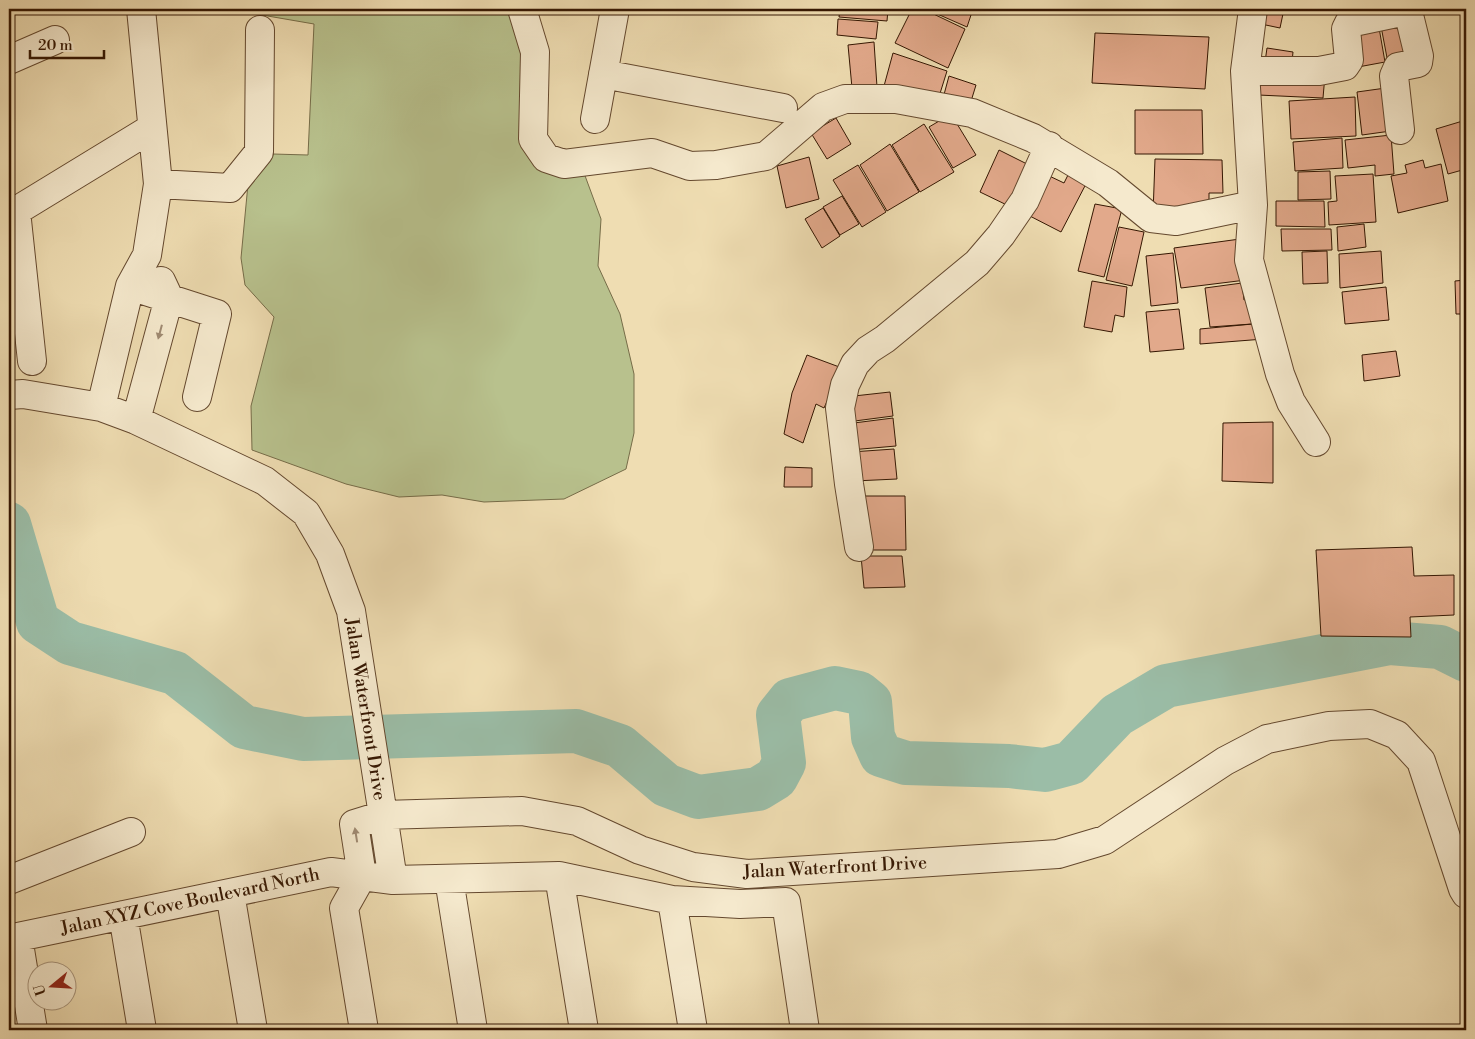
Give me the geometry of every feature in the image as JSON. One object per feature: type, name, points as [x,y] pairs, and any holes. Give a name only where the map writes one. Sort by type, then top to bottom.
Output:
[{"type":"street","points":[[101,407],[130,286],[148,255],[158,184],[141,9]]},
{"type":"street","points":[[522,9],[535,52],[533,139],[546,158],[564,164],[652,153],[690,166],[716,165],[766,156],[823,107],[845,99],[896,99],[972,113],[1049,146],[1108,183],[1151,218],[1176,221],[1253,204]]},
{"type":"street","points":[[595,119],[615,9]]},
{"type":"street","points":[[1253,9],[1245,71],[1253,204],[1249,260],[1280,374],[1291,402],[1316,442]]},
{"type":"street","points":[[1245,71],[1319,71],[1344,66],[1349,60],[1346,29],[1349,23],[1406,11],[1409,15],[1419,56],[1418,62],[1398,67],[1394,76],[1400,130]]},
{"type":"street","points":[[158,184],[230,188],[259,152],[260,30]]},
{"type":"street","points":[[9,60],[55,40]]},
{"type":"street","points":[[603,74],[783,108]]},
{"type":"street","points":[[32,362],[12,211],[152,128]]},
{"type":"street","points":[[859,547],[846,465],[840,408],[854,364],[868,350],[885,339],[977,263],[1001,235],[1025,200],[1049,146]]},
{"type":"street","points":[[136,420],[169,298],[148,255]]},
{"type":"street","points":[[130,286],[217,314],[197,397]]},
{"type":"street","name":"Jalan Waterfront Drive","points":[[9,395],[23,394],[101,407],[136,420],[265,481],[306,513],[330,554],[351,611],[383,815],[522,811],[577,821],[640,850],[693,867],[747,874],[1058,854],[1105,840],[1225,761],[1267,739],[1330,726],[1370,724],[1397,735],[1421,761],[1466,894]]},
{"type":"street","points":[[364,1030],[344,908],[362,876],[354,824],[383,815],[392,880]]},
{"type":"street","points":[[9,880],[131,832]]},
{"type":"street","name":"Jalan XYZ Cove Boulevard North","points":[[33,1030],[18,936],[331,872],[392,880],[559,876],[672,900],[740,904],[786,902],[805,1030]]},
{"type":"street","points":[[559,876],[584,1030]]},
{"type":"street","points":[[448,879],[473,1030]]},
{"type":"street","points":[[230,893],[253,1030]]},
{"type":"street","points":[[672,900],[693,1030]]},
{"type":"street","points":[[123,915],[142,1030]]},
{"type":"green space","points":[[227,9],[514,9],[523,32],[524,150],[543,168],[584,173],[601,219],[598,266],[620,314],[634,374],[634,433],[626,469],[564,499],[484,502],[442,495],[399,497],[346,484],[252,450],[251,406],[274,317],[245,285],[241,258],[248,184],[273,154],[308,155],[314,24]]},
{"type":"building","points":[[840,9],[888,9],[887,21],[839,17]]},
{"type":"building","points":[[912,9],[923,9],[965,29],[948,68],[895,43]]},
{"type":"building","points":[[926,9],[973,9],[967,27]]},
{"type":"building","points":[[1264,9],[1284,9],[1280,28],[1261,24]]},
{"type":"building","points":[[1406,15],[1416,57],[1388,63],[1380,21]]},
{"type":"building","points":[[838,19],[878,22],[876,39],[837,35]]},
{"type":"building","points":[[1378,22],[1385,62],[1358,67],[1350,27]]},
{"type":"building","points":[[1095,33],[1209,37],[1205,89],[1092,83]]},
{"type":"building","points":[[874,42],[877,87],[852,88],[848,45]]},
{"type":"building","points":[[1267,48],[1293,52],[1291,72],[1264,69]]},
{"type":"building","points":[[893,53],[947,71],[937,103],[884,86]]},
{"type":"building","points":[[1259,71],[1325,75],[1323,98],[1258,95]]},
{"type":"building","points":[[949,76],[976,85],[968,111],[942,102]]},
{"type":"building","points":[[1393,87],[1398,130],[1362,135],[1357,92]]},
{"type":"building","points":[[1355,97],[1356,136],[1291,139],[1289,101]]},
{"type":"building","points":[[1135,110],[1202,110],[1203,154],[1135,154]]},
{"type":"building","points":[[951,114],[976,155],[953,168],[929,127]]},
{"type":"building","points":[[836,118],[851,144],[827,159],[811,133]]},
{"type":"building","points":[[1466,120],[1466,169],[1448,174],[1436,129]]},
{"type":"building","points":[[924,124],[954,172],[920,192],[892,145]]},
{"type":"building","points":[[1391,135],[1394,174],[1375,176],[1375,165],[1348,168],[1345,140]]},
{"type":"building","points":[[1342,138],[1343,168],[1295,171],[1293,142]]},
{"type":"building","points":[[890,144],[919,192],[887,211],[860,165]]},
{"type":"building","points":[[999,150],[1029,165],[1011,207],[980,192]]},
{"type":"building","points":[[809,157],[819,199],[786,208],[777,166]]},
{"type":"building","points":[[1155,159],[1222,160],[1223,193],[1209,193],[1209,212],[1153,214]]},
{"type":"building","points":[[1423,160],[1425,168],[1441,164],[1448,201],[1398,213],[1391,176],[1407,173],[1405,165]]},
{"type":"building","points":[[858,165],[886,212],[862,227],[833,180]]},
{"type":"building","points":[[1330,171],[1331,199],[1298,200],[1298,172]]},
{"type":"building","points":[[1043,173],[1064,183],[1069,173],[1087,182],[1061,232],[1024,213]]},
{"type":"building","points":[[1373,174],[1376,222],[1329,225],[1328,202],[1337,201],[1335,176]]},
{"type":"building","points":[[842,196],[859,224],[840,235],[823,207]]},
{"type":"building","points":[[1276,201],[1324,201],[1325,227],[1276,226]]},
{"type":"building","points":[[1095,204],[1122,209],[1104,277],[1078,271]]},
{"type":"building","points":[[823,208],[840,236],[822,248],[805,219]]},
{"type":"building","points":[[1364,224],[1366,247],[1338,251],[1337,227]]},
{"type":"building","points":[[1119,227],[1144,232],[1132,286],[1106,280]]},
{"type":"building","points":[[1281,229],[1331,229],[1332,250],[1282,251]]},
{"type":"building","points":[[1240,239],[1246,280],[1181,288],[1174,248]]},
{"type":"building","points":[[1327,251],[1328,283],[1303,284],[1302,252]]},
{"type":"building","points":[[1381,251],[1383,283],[1340,288],[1339,254]]},
{"type":"building","points":[[1173,253],[1178,303],[1151,306],[1146,256]]},
{"type":"building","points":[[1466,280],[1466,314],[1456,314],[1455,281]]},
{"type":"building","points":[[1092,281],[1127,287],[1124,317],[1115,315],[1112,332],[1084,327]]},
{"type":"building","points":[[1242,283],[1244,300],[1249,299],[1252,324],[1210,327],[1205,288]]},
{"type":"building","points":[[1386,287],[1389,320],[1345,324],[1342,292]]},
{"type":"building","points":[[1179,309],[1184,349],[1150,352],[1146,312]]},
{"type":"building","points":[[1263,323],[1264,339],[1200,344],[1200,329]]},
{"type":"building","points":[[1396,351],[1400,376],[1364,381],[1362,355]]},
{"type":"building","points":[[807,355],[842,368],[824,408],[816,404],[803,443],[784,434],[792,393]]},
{"type":"building","points":[[890,392],[893,416],[847,422],[845,397]]},
{"type":"building","points":[[893,418],[896,446],[850,450],[846,424]]},
{"type":"building","points":[[1273,422],[1273,483],[1222,481],[1223,423]]},
{"type":"building","points":[[894,449],[897,479],[854,481],[851,452]]},
{"type":"building","points":[[785,467],[812,468],[812,487],[784,487]]},
{"type":"building","points":[[863,496],[905,496],[906,550],[864,550]]},
{"type":"building","points":[[1412,547],[1414,576],[1454,575],[1454,615],[1410,617],[1411,637],[1321,636],[1316,550]]},
{"type":"building","points":[[861,556],[902,556],[905,587],[864,588]]},
{"type":"waterway","points":[[9,524],[38,622],[70,643],[175,673],[244,727],[303,739],[576,731],[620,746],[666,785],[698,797],[758,789],[776,778],[784,763],[778,715],[790,700],[835,688],[859,693],[870,702],[873,737],[881,755],[906,763],[1009,766],[1045,770],[1071,763],[1117,715],[1166,686],[1390,643],[1440,647],[1466,660]]}]
